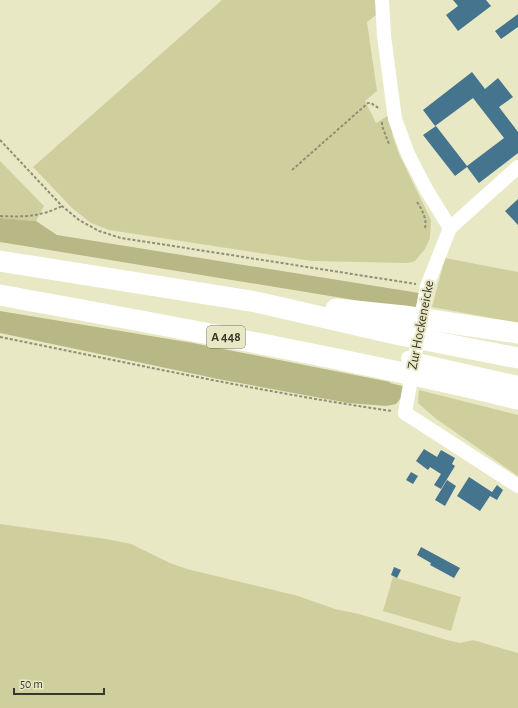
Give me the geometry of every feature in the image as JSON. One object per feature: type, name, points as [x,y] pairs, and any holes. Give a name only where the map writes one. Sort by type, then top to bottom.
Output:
[{"type":"highway","points":[[0,261],[256,302],[301,305],[402,326],[440,342],[518,358]]},
{"type":"highway","name":"A 448","points":[[0,295],[262,343],[407,362],[432,378],[518,399]]},
{"type":"highway","points":[[402,326],[444,321],[518,333]]},
{"type":"street","points":[[382,0],[384,36],[396,119],[408,154],[426,189],[450,228],[518,167]]},
{"type":"street","name":"Zur Hockeneicke","points":[[405,412],[427,286],[450,228]]},
{"type":"street","points":[[407,362],[518,383]]},
{"type":"street","points":[[405,412],[518,486]]},
{"type":"path","points":[[292,170],[368,103],[376,105],[382,111]]},
{"type":"path","points":[[0,140],[62,206],[79,220],[99,231],[121,238],[427,286]]},
{"type":"path","points":[[0,216],[40,216],[62,206]]},
{"type":"path","points":[[0,336],[128,363],[323,401],[405,412]]},
{"type":"green space","points":[[222,0],[376,0],[376,15],[367,22],[377,91],[365,101],[376,123],[389,115],[393,137],[399,154],[431,220],[430,238],[425,249],[415,261],[408,263],[312,261],[109,230],[91,223],[72,208],[33,167]]},
{"type":"green space","points":[[0,161],[44,206],[36,221],[0,218]]},
{"type":"green space","points":[[0,218],[36,221],[57,235],[419,293],[415,310],[0,242]]},
{"type":"green space","points":[[445,258],[518,272],[518,323],[432,307]]},
{"type":"green space","points":[[0,311],[193,343],[390,382],[406,387],[404,394],[396,404],[386,406],[348,403],[218,379],[0,333]]},
{"type":"green space","points":[[419,390],[518,415],[518,476],[435,418],[418,403]]},
{"type":"green space","points":[[0,524],[131,544],[170,563],[187,569],[298,596],[335,609],[359,614],[447,640],[460,643],[473,640],[518,653],[518,708],[0,708]]},
{"type":"green space","points":[[393,577],[461,597],[451,631],[383,611]]},
{"type":"building","points":[[453,0],[486,0],[491,6],[458,31],[446,15],[458,6]]},
{"type":"building","points":[[518,14],[518,27],[501,39],[495,31]]},
{"type":"building","points":[[472,72],[485,89],[498,78],[513,97],[499,107],[518,132],[518,153],[479,183],[467,167],[455,176],[423,135],[436,126],[467,166],[504,138],[473,98],[435,126],[423,110]]},
{"type":"building","points":[[518,199],[518,225],[505,211]]},
{"type":"building","points":[[424,449],[437,457],[441,450],[455,458],[452,464],[455,466],[441,489],[434,485],[441,474],[430,467],[428,470],[416,461]]},
{"type":"building","points":[[411,472],[418,476],[413,484],[406,480]]},
{"type":"building","points":[[469,477],[492,492],[497,485],[503,490],[497,500],[490,496],[480,511],[457,496]]},
{"type":"building","points":[[447,480],[456,486],[445,506],[435,500]]},
{"type":"building","points":[[421,547],[460,568],[454,578],[430,565],[431,563],[417,555]]},
{"type":"building","points":[[394,567],[401,570],[397,578],[391,575]]}]
